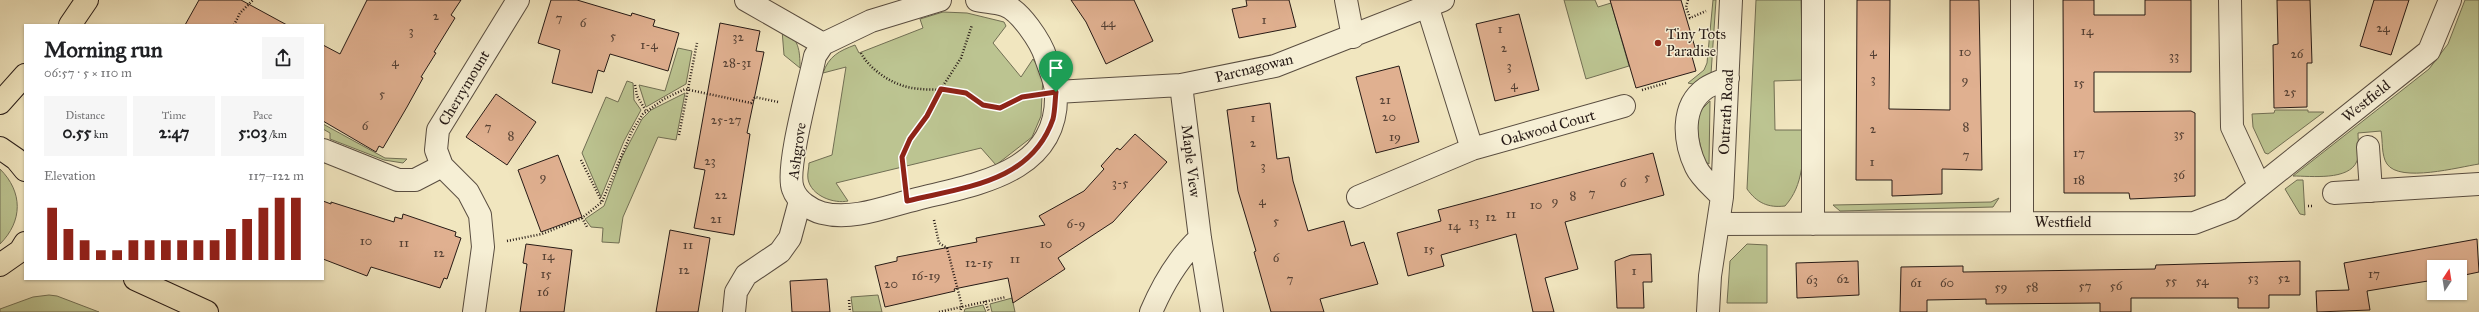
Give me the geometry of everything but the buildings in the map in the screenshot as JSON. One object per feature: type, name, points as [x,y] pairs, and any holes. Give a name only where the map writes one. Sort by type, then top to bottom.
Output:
[{"type":"main road","points":[[0,103],[24,76]]},
{"type":"main road","points":[[0,148],[16,159],[24,169]]},
{"type":"main road","points":[[10,265],[24,245]]},
{"type":"main road","points":[[131,280],[207,312]]},
{"type":"street","name":"Cherrymount","points":[[474,312],[483,246],[480,215],[468,192],[442,166],[436,150],[438,130],[518,0]]},
{"type":"street","points":[[746,0],[823,44],[850,30],[872,21],[940,0]]},
{"type":"street","points":[[1346,0],[1353,37]]},
{"type":"street","name":"Outrath Road","points":[[1708,312],[1710,276],[1722,197],[1731,0]]},
{"type":"street","points":[[1813,0],[1813,224]]},
{"type":"street","name":"Westfield","points":[[2022,0],[2022,222]]},
{"type":"street","points":[[2230,0],[2232,127],[2260,185]]},
{"type":"street","name":"Westfield","points":[[1718,224],[2022,222],[2194,223],[2231,209],[2429,51],[2450,0]]},
{"type":"street","name":"Ashgrove","points":[[823,44],[815,56],[792,162],[792,188],[800,201],[822,213],[856,215],[995,179],[1018,167],[1032,154],[1046,136],[1053,117],[1056,92],[1043,48],[1024,21],[1006,3],[975,10]]},
{"type":"street","points":[[1435,3],[1472,149]]},
{"type":"street","name":"Parcnagowan","points":[[1056,92],[1181,84],[1275,66],[1353,37],[1435,3]]},
{"type":"street","points":[[1722,197],[1696,167],[1687,137],[1686,122],[1689,110],[1705,89],[1728,78]]},
{"type":"street","name":"Maple View","points":[[1181,84],[1200,238],[1212,312]]},
{"type":"street","name":"Oakwood Court","points":[[1358,197],[1472,149],[1624,106]]},
{"type":"street","points":[[2368,147],[2371,191]]},
{"type":"street","points":[[324,150],[398,180],[415,180],[442,166]]},
{"type":"street","points":[[2334,193],[2479,184]]},
{"type":"street","points":[[734,312],[736,292],[746,275],[780,252],[790,238],[800,201]]},
{"type":"street","points":[[1151,312],[1161,289],[1187,250],[1200,238]]},
{"type":"path","points":[[234,24],[240,13],[253,0]]},
{"type":"path","points":[[1688,0],[1686,7],[1690,18],[1707,11]]},
{"type":"path","points":[[907,201],[902,157],[910,139],[927,116],[941,89],[961,58],[975,10]]},
{"type":"path","points":[[850,30],[867,64],[887,77],[912,88],[941,89],[966,93],[983,105],[1000,108],[1022,97],[1056,92]]},
{"type":"path","points":[[679,135],[697,43]]},
{"type":"path","points":[[1647,88],[1666,83]]},
{"type":"path","points":[[636,85],[637,96],[646,111]]},
{"type":"path","points":[[512,240],[542,234],[582,218],[602,202],[632,131],[646,111],[671,96],[688,89],[692,92],[751,103],[755,97],[775,102]]},
{"type":"path","points":[[581,160],[602,202]]},
{"type":"path","points":[[582,218],[587,227]]},
{"type":"path","points":[[935,223],[939,243],[947,248],[962,306],[960,312]]},
{"type":"path","points":[[939,312],[1006,297]]},
{"type":"path","points":[[849,300],[850,312]]},
{"type":"path","points":[[985,301],[989,312]]},
{"type":"green space","points":[[1564,0],[1595,0],[1598,7],[1611,3],[1629,66],[1586,79]]},
{"type":"green space","points":[[1713,0],[1716,0],[1711,74],[1697,85],[1688,83],[1704,70],[1707,63]]},
{"type":"green space","points":[[1756,0],[1801,0],[1803,80],[1774,81],[1775,130],[1804,130],[1803,160],[1799,180],[1796,189],[1785,206],[1763,204],[1747,189]]},
{"type":"green space","points":[[2465,0],[2479,0],[2479,164],[2417,173],[2394,170],[2385,160],[2381,131],[2358,133],[2358,158],[2353,167],[2346,172],[2338,175],[2319,177],[2293,176],[2429,69],[2448,44]]},
{"type":"green space","points":[[943,12],[967,13],[1004,22],[1006,26],[993,43],[1021,77],[1033,59],[1043,75],[1041,116],[1032,137],[996,165],[981,148],[836,183],[848,201],[842,202],[824,198],[810,185],[808,179],[809,163],[832,155],[846,67],[823,73],[828,62],[839,52],[855,45],[859,53],[923,28],[920,19]]},
{"type":"green space","points":[[782,30],[792,36],[797,45],[800,56],[800,68],[784,55]]},
{"type":"green space","points":[[678,48],[692,51],[686,84],[646,107],[639,85],[665,91]]},
{"type":"green space","points":[[627,81],[633,83],[634,100],[641,110],[624,141],[601,197],[582,153],[606,97],[618,102]]},
{"type":"green space","points":[[685,93],[676,140],[658,137],[623,217],[619,243],[602,242],[603,228],[591,227],[585,219],[604,206],[622,157],[642,119],[651,110]]},
{"type":"green space","points":[[1710,101],[1709,164],[1704,161],[1697,131],[1699,112]]},
{"type":"green space","points":[[2275,110],[2308,110],[2308,112],[2324,112],[2268,154],[2265,153],[2253,127],[2252,114],[2274,113]]},
{"type":"green space","points":[[324,125],[385,158],[407,159],[403,163],[384,160],[330,139],[330,133],[324,130]]},
{"type":"green space","points":[[0,169],[8,178],[13,187],[17,206],[13,226],[8,235],[0,244]]},
{"type":"green space","points":[[2297,180],[2303,180],[2305,215],[2300,214],[2285,189]]},
{"type":"green space","points":[[1999,198],[1993,207],[1840,211],[1833,205],[1991,202]]},
{"type":"green space","points":[[1747,244],[1767,245],[1767,303],[1727,303],[1730,261]]},
{"type":"green space","points":[[49,295],[57,296],[99,312],[0,312],[0,309],[33,297]]},
{"type":"green space","points":[[878,295],[882,312],[853,312],[851,297]]},
{"type":"green space","points":[[1012,298],[1015,312],[992,312],[990,304]]},
{"type":"green space","points":[[983,305],[986,312],[964,312],[965,309]]},
{"type":"place","name":"Tiny Tots Paradise","points":[[1658,43]]},
{"type":"route","points":[[941,89],[966,93],[983,105],[1000,108],[1022,97],[1056,92],[1053,117],[1046,136],[1032,154],[1018,167],[995,179],[907,201],[902,157],[910,139],[927,116],[941,89]]}]
